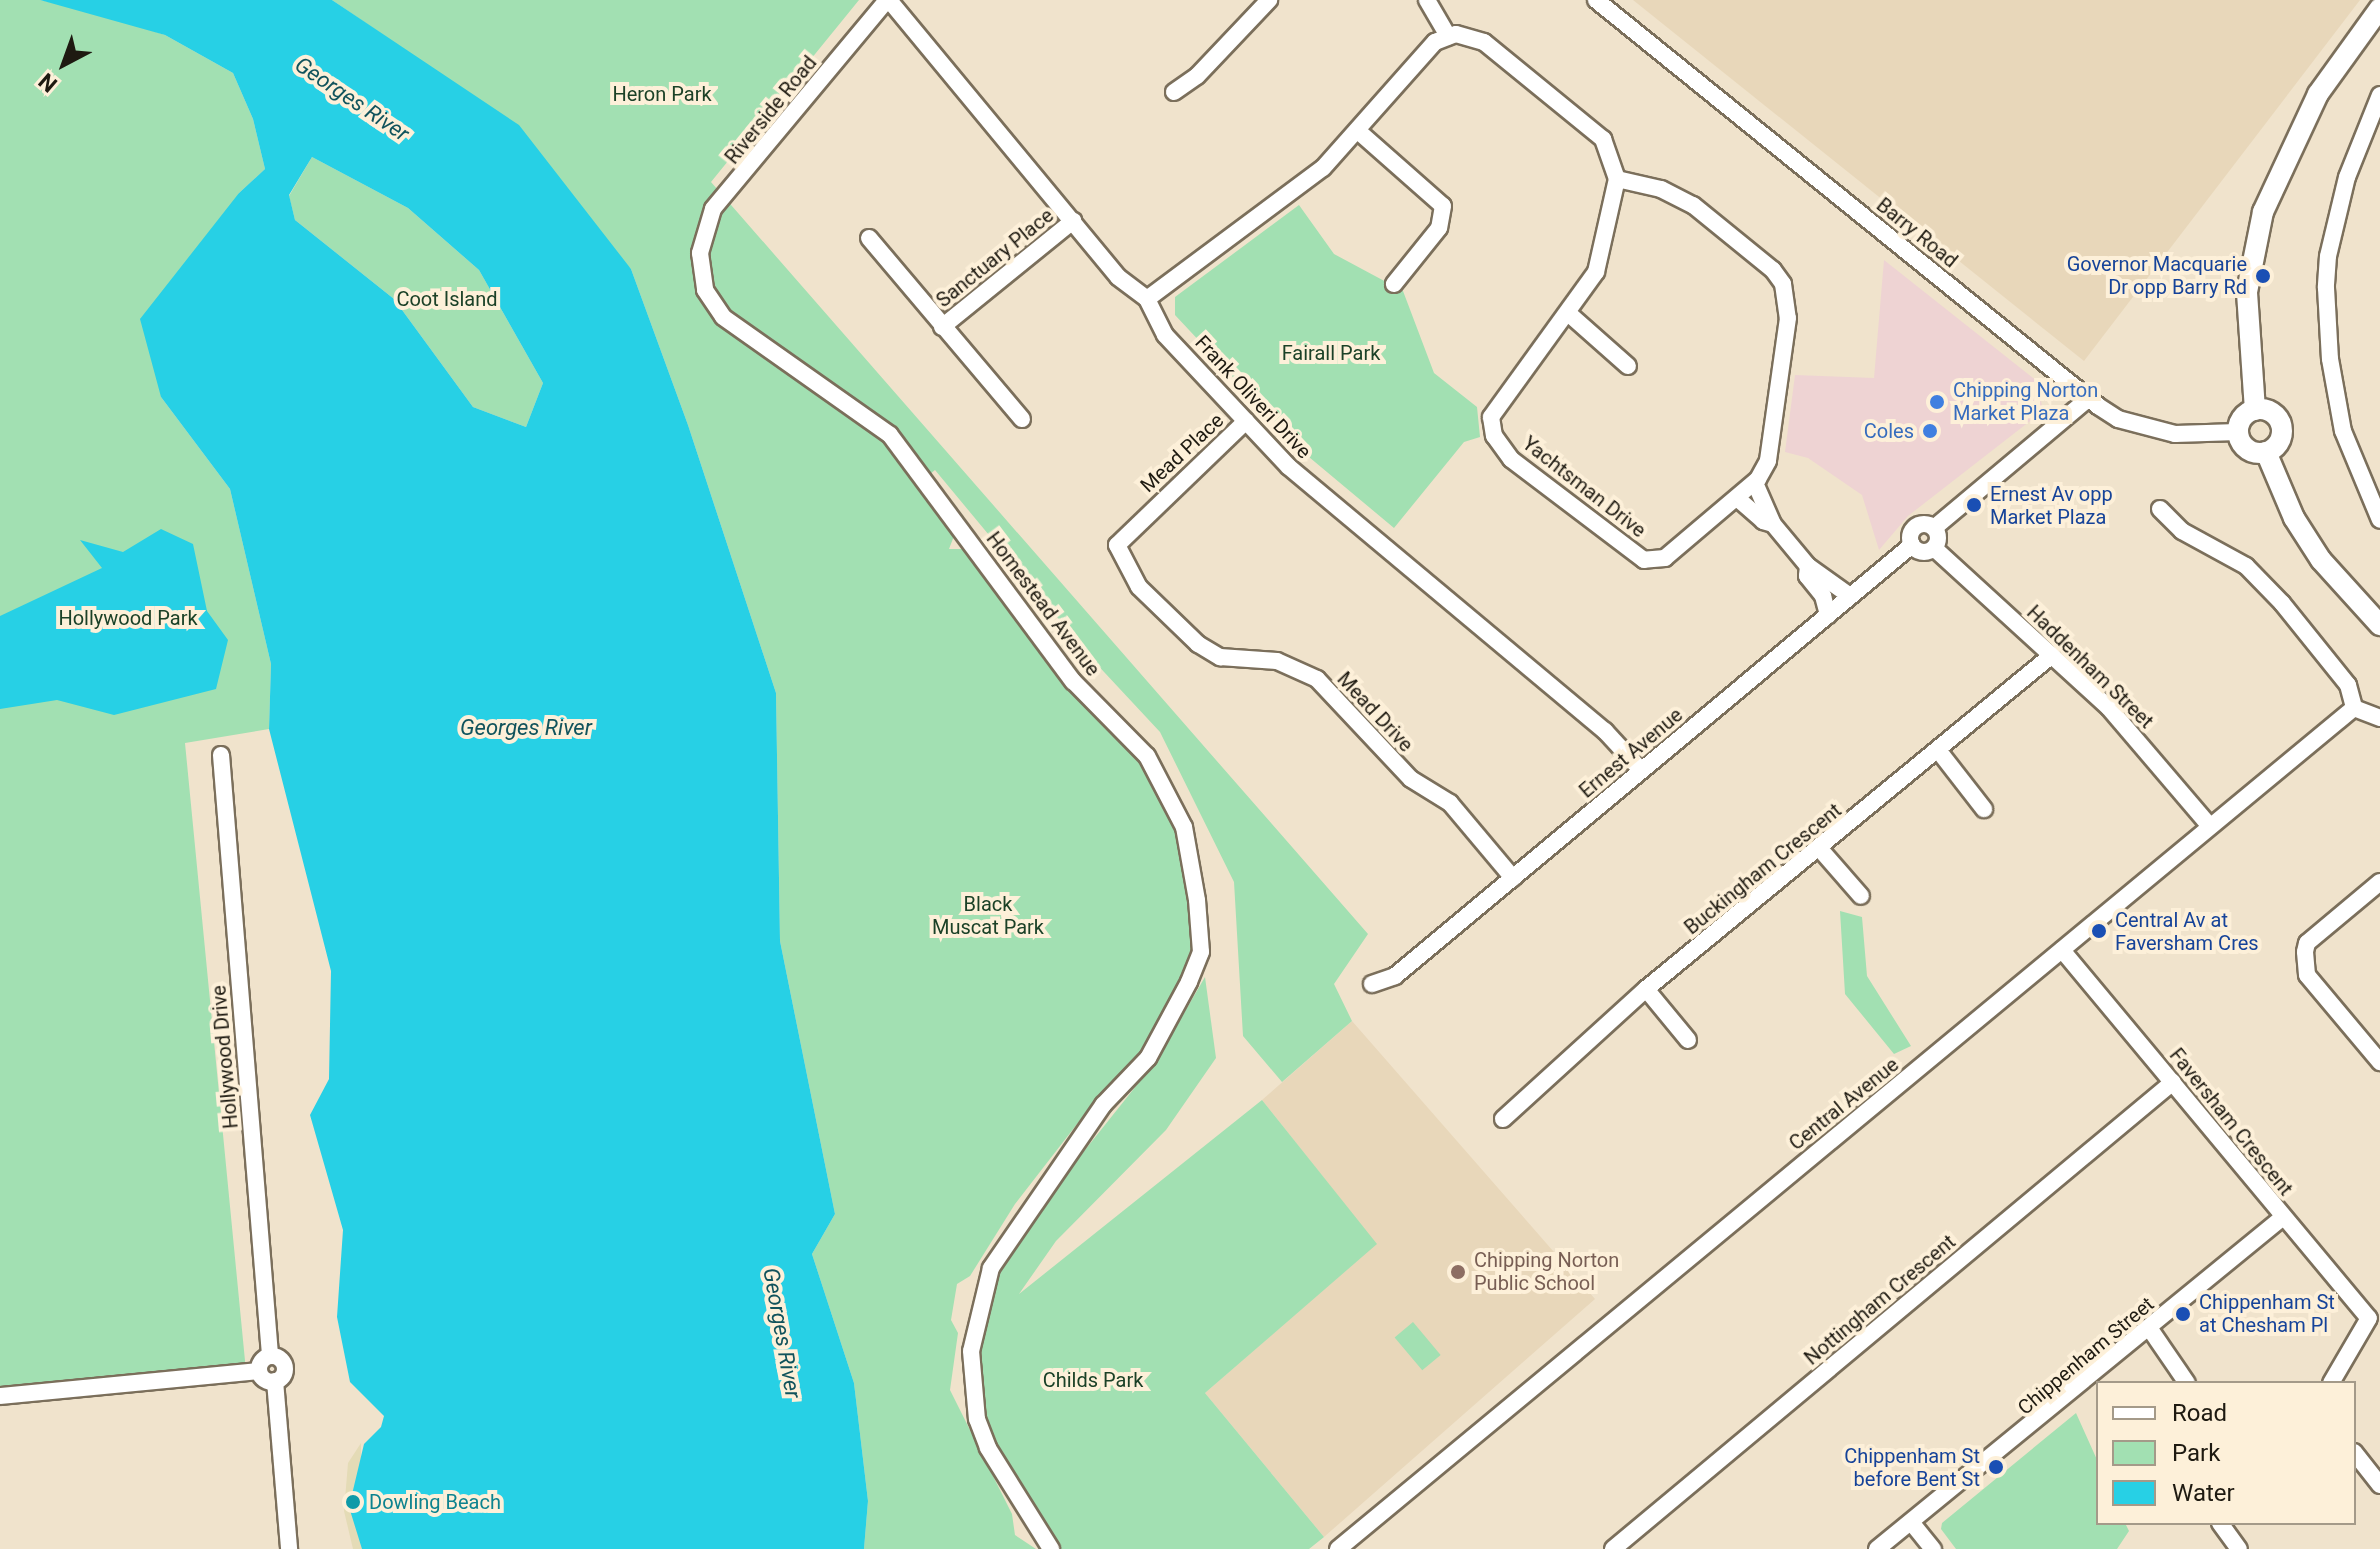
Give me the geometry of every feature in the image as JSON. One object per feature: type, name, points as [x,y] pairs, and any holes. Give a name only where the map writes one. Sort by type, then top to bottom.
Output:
[{"type":"main road","points":[[2255,410],[2247,292],[2263,212],[2318,94],[2380,8]]},
{"type":"main road","points":[[2255,410],[2276,416],[2282,430],[2278,444],[2266,452],[2247,448],[2238,432],[2243,418],[2255,410]]},
{"type":"main road","points":[[2266,452],[2294,518],[2321,560],[2380,625]]},
{"type":"street","name":"Frank Oliveri Drive","points":[[888,0],[1118,277],[1147,299],[1165,335],[1289,467],[1605,731],[1641,770]]},
{"type":"street","name":"Riverside Road","points":[[700,253],[713,209],[888,0]]},
{"type":"street","points":[[1174,92],[1197,76],[1269,0]]},
{"type":"street","points":[[1427,0],[1448,36]]},
{"type":"street","name":"Barry Road","points":[[1596,0],[2088,399],[2118,419],[2157,430],[2193,436],[2238,432]]},
{"type":"street","points":[[1147,299],[1323,168],[1423,52],[1448,36],[1466,35],[1484,42],[1603,139],[1617,179]]},
{"type":"street","points":[[2380,95],[2347,177],[2328,256],[2326,288],[2330,359],[2343,431],[2380,520]]},
{"type":"street","points":[[1358,131],[1443,206],[1439,228],[1394,284]]},
{"type":"street","name":"Yachtsman Drive","points":[[1617,179],[1661,189],[1693,205],[1773,270],[1783,284],[1788,318],[1768,461],[1755,483],[1665,558],[1644,560],[1511,459],[1494,436],[1491,417],[1596,272],[1617,179]]},
{"type":"street","name":"Sanctuary Place","points":[[942,327],[1073,221]]},
{"type":"street","name":"Sanctuary Place","points":[[869,238],[1022,419]]},
{"type":"street","name":"Homestead Avenue","points":[[700,253],[705,290],[723,317],[890,435],[1073,681],[1147,756],[1184,827],[1201,952],[1189,982],[1148,1058],[1103,1105],[991,1268],[971,1351],[977,1419],[988,1448],[1051,1549]]},
{"type":"street","points":[[1568,313],[1628,366]]},
{"type":"street","points":[[1934,528],[2088,399]]},
{"type":"street","name":"Mead Place","points":[[1144,515],[1246,421]]},
{"type":"street","points":[[1755,483],[1773,524],[1808,566],[1850,596]]},
{"type":"street","points":[[1737,498],[1763,521],[1773,524]]},
{"type":"street","points":[[2160,509],[2182,531],[2255,575],[2348,685],[2354,708],[2380,718]]},
{"type":"street","name":"Mead Drive","points":[[1144,515],[1117,545],[1139,587],[1198,644],[1220,657],[1277,661],[1317,679],[1411,779],[1450,803],[1513,878]]},
{"type":"street","points":[[1918,525],[1934,528],[1934,548],[1922,552],[1912,545],[1911,532],[1918,525]]},
{"type":"street","name":"Ernest Avenue","points":[[1372,984],[1395,976],[1912,545]]},
{"type":"street","name":"Haddenham Street","points":[[1934,548],[2124,724],[2209,825]]},
{"type":"street","points":[[1808,566],[1807,576],[1823,596],[1828,615]]},
{"type":"street","name":"Buckingham Crescent","points":[[1503,1119],[1646,989],[1820,849],[2052,655]]},
{"type":"street","name":"Central Avenue","points":[[1338,1549],[2354,708]]},
{"type":"street","points":[[1938,750],[1984,809]]},
{"type":"street","name":"Hollywood Drive","points":[[221,755],[270,1355]]},
{"type":"street","points":[[1820,849],[1861,896]]},
{"type":"street","points":[[2380,882],[2307,943],[2305,952],[2307,975],[2380,1062]]},
{"type":"street","name":"Faversham Crescent","points":[[2062,950],[2283,1217],[2375,1319]]},
{"type":"street","points":[[1646,989],[1688,1040]]},
{"type":"street","name":"Nottingham Crescent","points":[[1613,1549],[2173,1082]]},
{"type":"street","name":"Chippenham Street","points":[[1877,1549],[2150,1329],[2283,1217]]},
{"type":"street","points":[[2332,1381],[2375,1319]]},
{"type":"street","points":[[2150,1329],[2186,1381]]},
{"type":"street","points":[[275,1381],[267,1381],[259,1371],[260,1363],[270,1355],[282,1360],[285,1368],[275,1381],[289,1549]]},
{"type":"street","points":[[0,1396],[259,1371]]},
{"type":"street","points":[[2356,1455],[2380,1485]]},
{"type":"street","points":[[1911,1522],[1933,1549]]},
{"type":"street","points":[[2221,1525],[2239,1549]]},
{"type":"shaded area","points":[[1633,0],[2360,0],[2084,361]]},
{"type":"shaded area","points":[[1884,260],[2037,381],[2043,411],[1908,516],[1879,550],[1862,495],[1808,458],[1785,452],[1795,375],[1874,378]]},
{"type":"shaded area","name":"Chipping Norton Public School","points":[[1352,1021],[1595,1299],[1324,1537],[1205,1393],[1376,1244],[1262,1100]]},
{"type":"green space","name":"Hollywood Park","points":[[0,0],[40,0],[96,12],[165,35],[233,73],[253,119],[265,169],[239,193],[161,397],[230,489],[271,664],[269,729],[185,743],[246,1371],[0,1391]]},
{"type":"green space","points":[[332,0],[859,0],[711,182],[1368,934],[1334,984],[1352,1021],[1282,1082],[1243,1036],[1234,882],[1160,732],[1091,658],[935,470],[925,478],[959,523],[949,549],[977,549],[1175,805],[1201,952],[1148,1058],[1084,1115],[1015,1204],[970,1276],[957,1284],[951,1320],[958,1333],[950,1390],[1012,1514],[1015,1535],[1036,1549],[864,1549],[868,1501],[854,1383],[812,1254],[835,1214],[780,941],[776,693],[688,425],[631,269],[389,39]]},
{"type":"green space","name":"Coot Island","points":[[312,157],[408,208],[479,270],[543,383],[526,427],[473,407],[394,299],[295,220],[289,196]]},
{"type":"green space","name":"Fairall Park","points":[[1299,205],[1334,254],[1403,291],[1434,373],[1477,407],[1480,437],[1464,442],[1394,528],[1303,452],[1175,315],[1175,297]]},
{"type":"green space","points":[[1840,911],[1862,917],[1867,976],[1911,1046],[1894,1054],[1845,994]]},
{"type":"green space","name":"Childs Park","points":[[1205,977],[1216,1058],[1166,1130],[1056,1241],[1019,1294],[1262,1100],[1377,1244],[1205,1393],[1324,1537],[1309,1549],[1061,1549],[1037,1520],[983,1416],[977,1358],[1003,1261],[1041,1205],[1156,1061]]},
{"type":"green space","points":[[1413,1322],[1441,1355],[1422,1370],[1395,1337]]},
{"type":"green space","points":[[2076,1413],[2096,1458],[2096,1525],[2126,1525],[2129,1531],[2117,1549],[1956,1549],[1941,1529],[1942,1523]]},
{"type":"sand","name":"Dowling Beach","points":[[361,1443],[361,1493],[369,1549],[353,1549],[344,1511],[348,1463]]},
{"type":"water","name":"Georges River","points":[[40,0],[332,0],[519,125],[631,269],[688,425],[776,693],[780,941],[835,1214],[812,1254],[854,1383],[868,1501],[864,1549],[362,1549],[349,1507],[364,1444],[381,1427],[384,1416],[350,1382],[337,1317],[343,1230],[310,1115],[329,1079],[331,971],[269,729],[271,664],[230,489],[161,397],[140,319],[239,193],[265,169],[253,119],[233,73],[165,35]],"holes":[[[312,157],[408,208],[479,270],[543,383],[526,427],[473,407],[394,299],[295,220],[289,195]]]},
{"type":"water","points":[[161,529],[193,544],[207,611],[228,640],[216,689],[114,715],[57,700],[0,709],[0,616],[102,568],[80,540],[123,552]]},
{"type":"place","name":"Governor Macquarie Dr opp Barry Rd","points":[[2263,276]]},
{"type":"place","name":"Chipping Norton Market Plaza","points":[[1937,402]]},
{"type":"place","name":"Coles","points":[[1930,431]]},
{"type":"place","name":"Ernest Av opp Market Plaza","points":[[1974,505]]},
{"type":"place","name":"Central Av at Faversham Cres","points":[[2099,931]]},
{"type":"place","name":"Chipping Norton Public School","points":[[1458,1272]]},
{"type":"place","name":"Chippenham St at Chesham Pl","points":[[2183,1314]]},
{"type":"place","name":"Chippenham St before Bent St","points":[[1996,1467]]},
{"type":"place","name":"Dowling Beach","points":[[353,1502]]},
{"type":"park label","name":"Heron Park","points":[[662,94]]},
{"type":"park label","name":"Black Muscat Park","points":[[988,916]]}]
